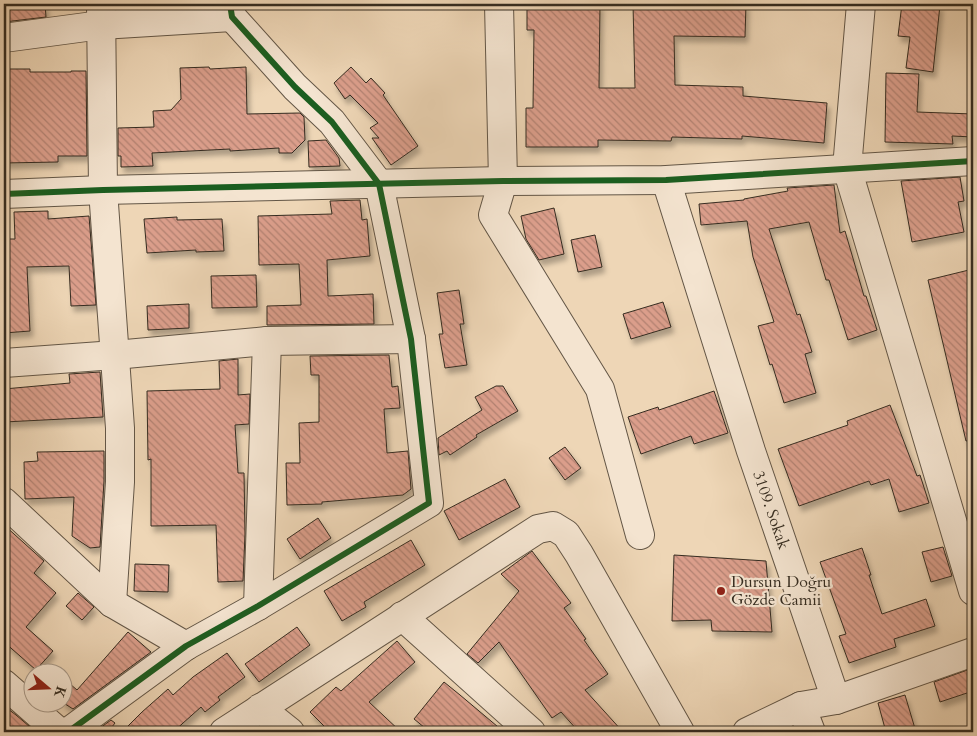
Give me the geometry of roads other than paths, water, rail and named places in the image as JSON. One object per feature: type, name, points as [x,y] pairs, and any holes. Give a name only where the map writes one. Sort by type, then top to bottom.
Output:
[{"type":"street","points":[[499,4],[503,181],[493,215],[600,390],[640,535]]},
{"type":"street","points":[[861,4],[847,168],[973,591]]},
{"type":"street","points":[[4,38],[101,14],[231,10],[295,87],[332,122],[379,184],[411,340],[429,502],[258,606],[186,646],[68,732]]},
{"type":"street","points":[[101,14],[103,190],[120,428],[120,482],[112,603]]},
{"type":"street","points":[[4,194],[503,181],[666,180],[973,161]]},
{"type":"street","name":"3109. Sokak","points":[[666,180],[751,451],[836,700]]},
{"type":"street","points":[[4,363],[266,341],[411,340]]},
{"type":"street","points":[[258,606],[266,341]]},
{"type":"street","points":[[4,502],[112,603],[186,646]]},
{"type":"street","points":[[224,732],[538,529],[554,526],[566,534],[579,554],[680,732]]},
{"type":"street","points":[[402,616],[531,732]]},
{"type":"street","points":[[747,732],[801,706],[836,700],[973,652]]},
{"type":"street","points":[[4,684],[58,732]]},
{"type":"street","points":[[801,706],[811,732]]},
{"type":"street","points":[[260,708],[290,732]]},
{"type":"place","name":"Dursun Doğru Gözde Camii","points":[[721,591]]}]
